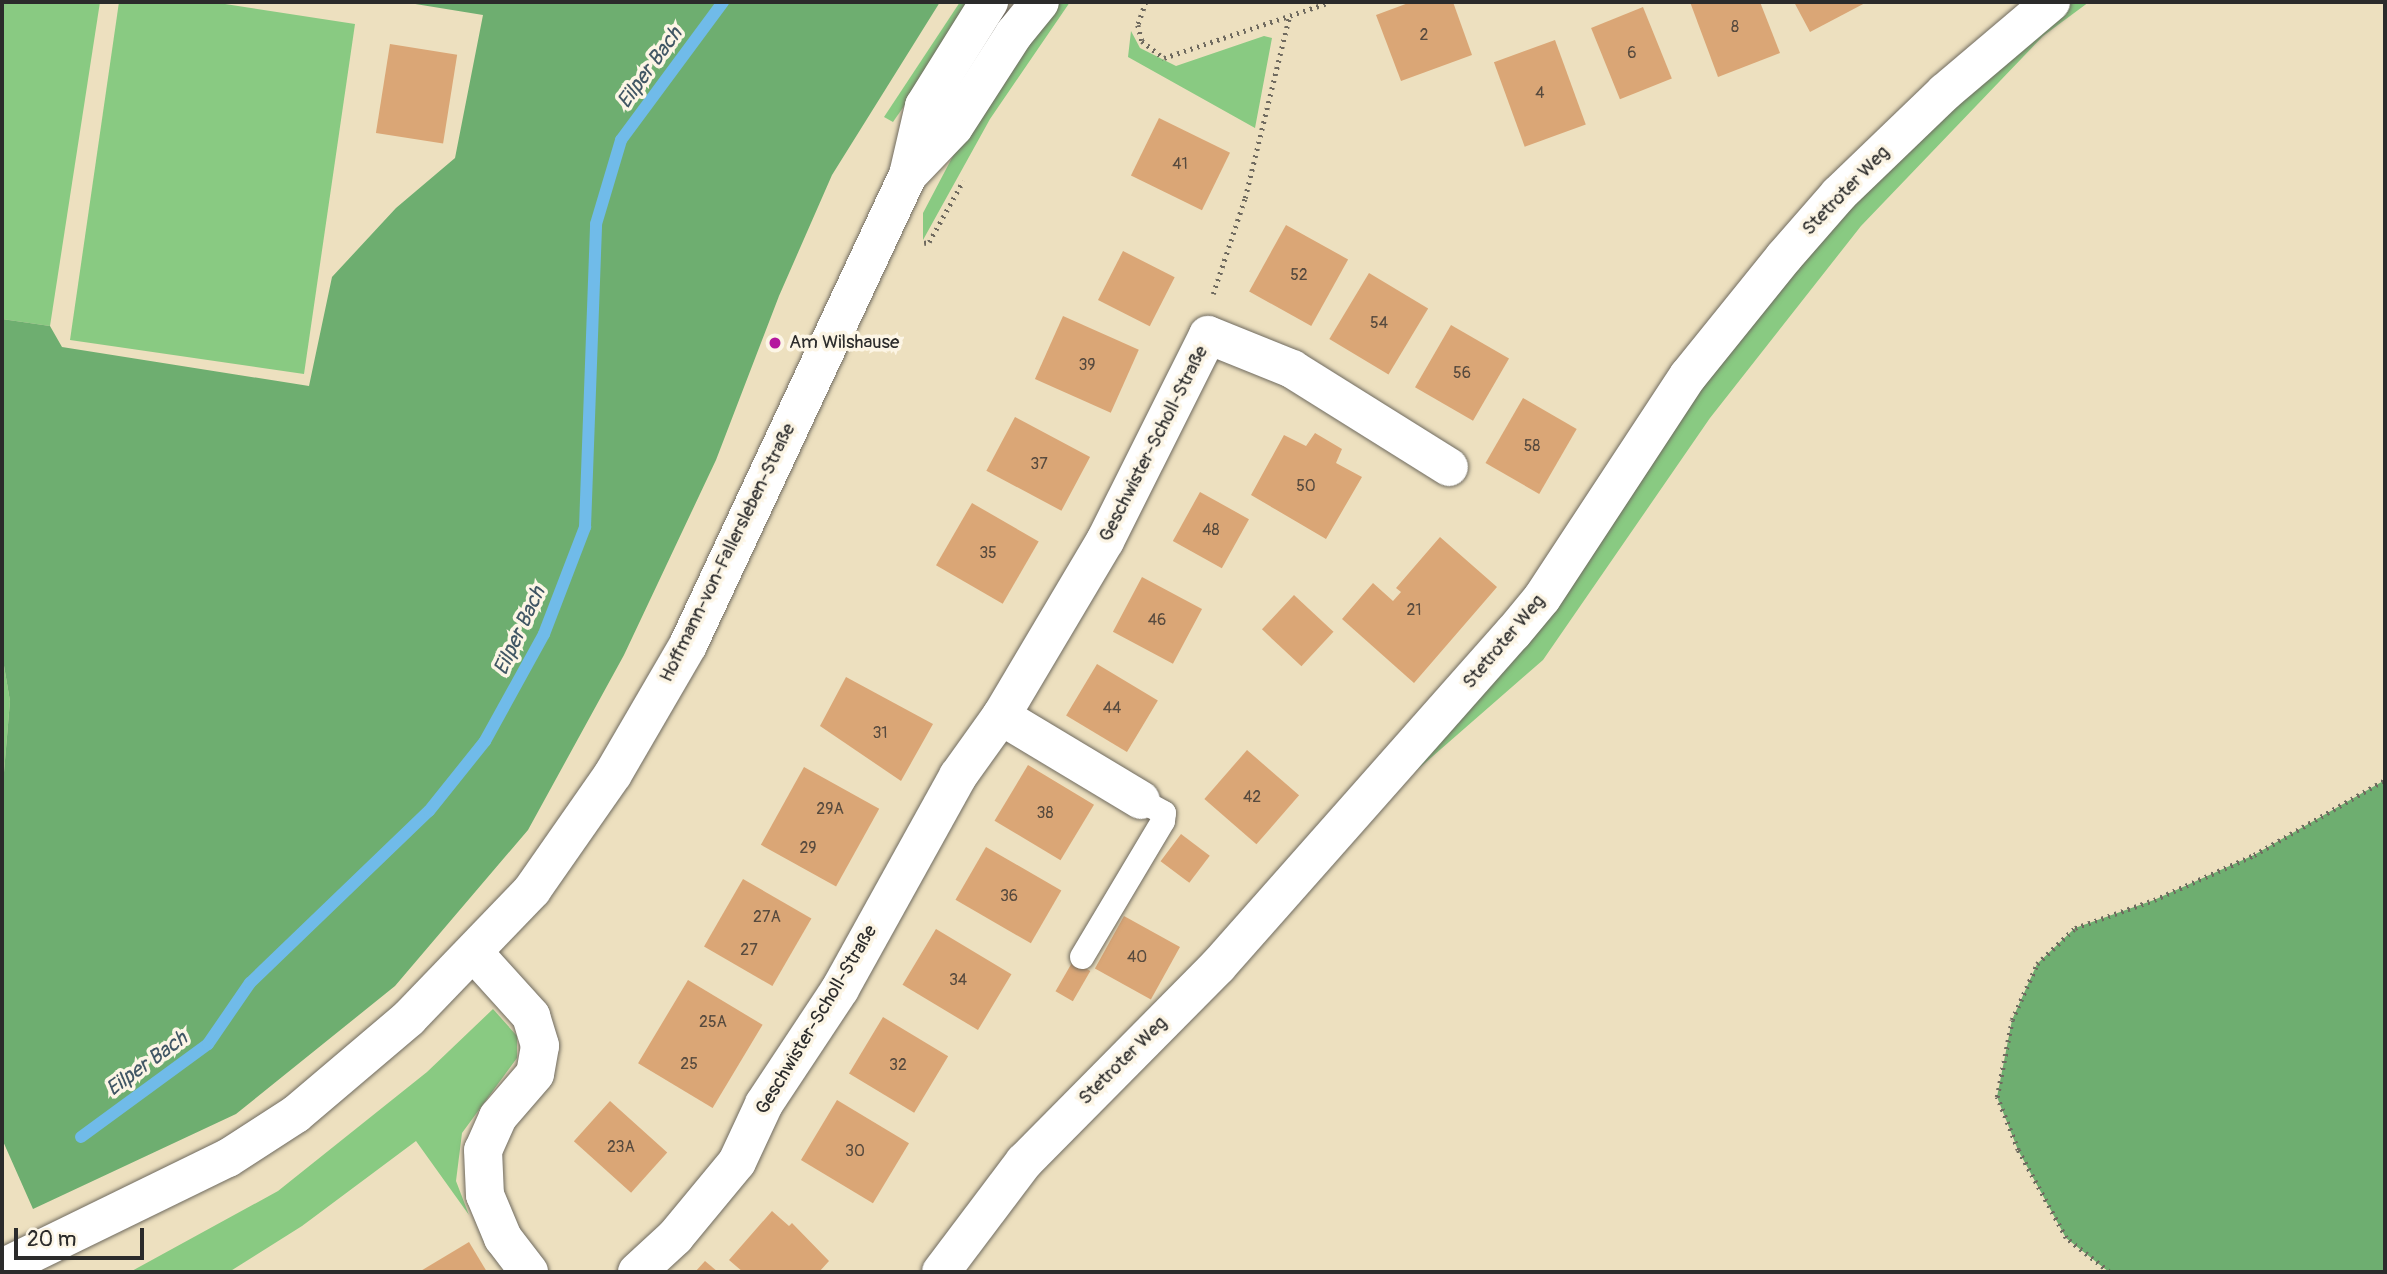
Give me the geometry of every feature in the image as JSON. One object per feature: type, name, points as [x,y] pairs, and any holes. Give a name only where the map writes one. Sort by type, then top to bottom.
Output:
[{"type":"street","name":"Hoffmann-von-Fallersleben-Straße","points":[[2,1268],[228,1158],[296,1114],[409,1018],[475,954],[532,890],[613,774],[688,645],[908,175],[923,106],[989,2]]},
{"type":"street","name":"Hoffmann-von-Fallersleben-Straße","points":[[908,175],[954,127],[1014,34],[1040,2]]},
{"type":"street","name":"Stetroter Weg","points":[[941,1272],[1024,1163],[1218,967],[1513,633],[1542,598],[1688,376],[1839,194],[1936,101],[2051,2]]},
{"type":"street","name":"Geschwister-Scholl-Straße","points":[[636,1272],[675,1237],[737,1162],[764,1104],[840,989],[958,776],[1001,716],[1105,541],[1208,335],[1292,369],[1448,467]]},
{"type":"street","points":[[1001,716],[1141,800]]},
{"type":"street","points":[[475,954],[531,1016],[540,1046],[535,1074],[498,1117],[483,1150],[485,1195],[503,1238],[528,1272]]},
{"type":"lane","points":[[1082,957],[1163,821],[1164,813],[1141,800]]},
{"type":"path","points":[[1146,2],[1138,25],[1142,41],[1164,58],[1331,2]]},
{"type":"path","points":[[1208,335],[1203,313],[1220,281],[1245,198],[1289,18]]},
{"type":"path","points":[[2109,1272],[2066,1238],[2018,1150],[1997,1097],[2011,1020],[2037,964],[2075,928],[2154,901],[2254,855],[2385,780]]},
{"type":"green space","points":[[2,2],[100,2],[50,326],[2,319]]},
{"type":"green space","points":[[119,2],[212,2],[355,24],[304,374],[70,340]]},
{"type":"green space","points":[[403,2],[940,2],[832,175],[779,296],[716,460],[624,655],[528,830],[395,986],[236,1114],[33,1209],[2,1139],[2,796],[10,701],[2,654],[2,319],[50,326],[62,347],[309,386],[332,277],[396,208],[455,158],[483,15]]},
{"type":"green space","points":[[960,2],[976,2],[893,122],[884,117]]},
{"type":"green space","points":[[1055,2],[1070,2],[990,119],[923,240],[923,213],[965,133]]},
{"type":"green space","points":[[2064,2],[2089,2],[2043,36],[1861,226],[1710,418],[1543,660],[1394,790],[1786,267]]},
{"type":"green space","points":[[1131,31],[1140,48],[1176,66],[1264,36],[1272,38],[1255,128],[1128,57]]},
{"type":"green space","points":[[2,654],[10,701],[2,796]]},
{"type":"green space","points":[[2385,780],[2385,1272],[2109,1272],[2066,1238],[2018,1150],[1997,1097],[2012,1020],[2037,964],[2075,928],[2154,900],[2254,855]]},
{"type":"green space","points":[[493,1009],[517,1036],[517,1058],[462,1133],[456,1181],[469,1215],[416,1141],[302,1226],[229,1272],[130,1272],[278,1191],[427,1072]]},
{"type":"building","points":[[1411,2],[1453,2],[1472,55],[1401,81],[1376,15]]},
{"type":"building","points":[[1690,2],[1760,2],[1780,53],[1718,77]]},
{"type":"building","points":[[1794,2],[1867,2],[1810,32]]},
{"type":"building","points":[[1643,7],[1672,78],[1620,99],[1591,28]]},
{"type":"building","points":[[1555,40],[1586,125],[1525,147],[1494,62]]},
{"type":"building","points":[[390,44],[457,55],[443,144],[376,133]]},
{"type":"building","points":[[1159,118],[1230,153],[1202,210],[1131,176]]},
{"type":"building","points":[[1286,225],[1348,259],[1311,326],[1249,291]]},
{"type":"building","points":[[1123,251],[1175,277],[1150,326],[1098,300]]},
{"type":"building","points":[[1369,273],[1428,309],[1388,375],[1329,339]]},
{"type":"building","points":[[1063,316],[1139,350],[1111,413],[1035,379]]},
{"type":"building","points":[[1451,325],[1509,358],[1473,421],[1415,387]]},
{"type":"building","points":[[1523,398],[1577,429],[1539,494],[1486,463]]},
{"type":"building","points":[[1015,417],[1090,457],[1061,511],[986,471]]},
{"type":"building","points":[[1315,433],[1342,449],[1336,463],[1362,477],[1326,539],[1251,495],[1284,435],[1306,446]]},
{"type":"building","points":[[1200,492],[1249,519],[1222,568],[1173,541]]},
{"type":"building","points":[[972,503],[1039,542],[1003,604],[936,565]]},
{"type":"building","points":[[1440,537],[1497,587],[1414,683],[1342,619],[1373,583],[1393,601],[1401,592],[1396,588]]},
{"type":"building","points":[[1142,577],[1202,609],[1173,664],[1113,632]]},
{"type":"building","points":[[1294,595],[1333,632],[1301,666],[1262,629]]},
{"type":"building","points":[[1097,664],[1158,701],[1127,752],[1066,715]]},
{"type":"building","points":[[846,677],[933,724],[901,781],[820,726]]},
{"type":"building","points":[[1247,750],[1299,795],[1256,844],[1204,799]]},
{"type":"building","points":[[1028,765],[1094,805],[1061,860],[995,821]]},
{"type":"building","points":[[804,767],[879,809],[836,887],[761,845]]},
{"type":"building","points":[[1181,834],[1210,856],[1189,883],[1161,861]]},
{"type":"building","points":[[986,847],[1061,890],[1031,943],[956,900]]},
{"type":"building","points":[[743,879],[811,918],[772,986],[704,947]]},
{"type":"building","points":[[1124,916],[1180,947],[1151,1000],[1095,968]]},
{"type":"building","points":[[936,929],[1011,974],[978,1030],[903,985]]},
{"type":"building","points":[[1073,961],[1090,971],[1073,1001],[1056,991]]},
{"type":"building","points":[[688,980],[763,1025],[713,1108],[638,1063]]},
{"type":"building","points":[[883,1017],[948,1056],[914,1113],[849,1074]]},
{"type":"building","points":[[837,1100],[909,1143],[873,1203],[801,1160]]},
{"type":"building","points":[[610,1101],[667,1153],[631,1193],[574,1141]]},
{"type":"building","points":[[772,1211],[789,1226],[792,1223],[829,1261],[819,1272],[743,1272],[729,1260]]},
{"type":"building","points":[[469,1242],[487,1272],[419,1272]]},
{"type":"building","points":[[705,1261],[718,1272],[695,1272]]},
{"type":"waterway","name":"Eilper Bach","points":[[81,1137],[208,1044],[250,983],[429,811],[485,741],[544,634],[585,527],[596,224],[621,140],[723,2]]},
{"type":"place","name":"Am Wilshause","points":[[775,343]]}]
